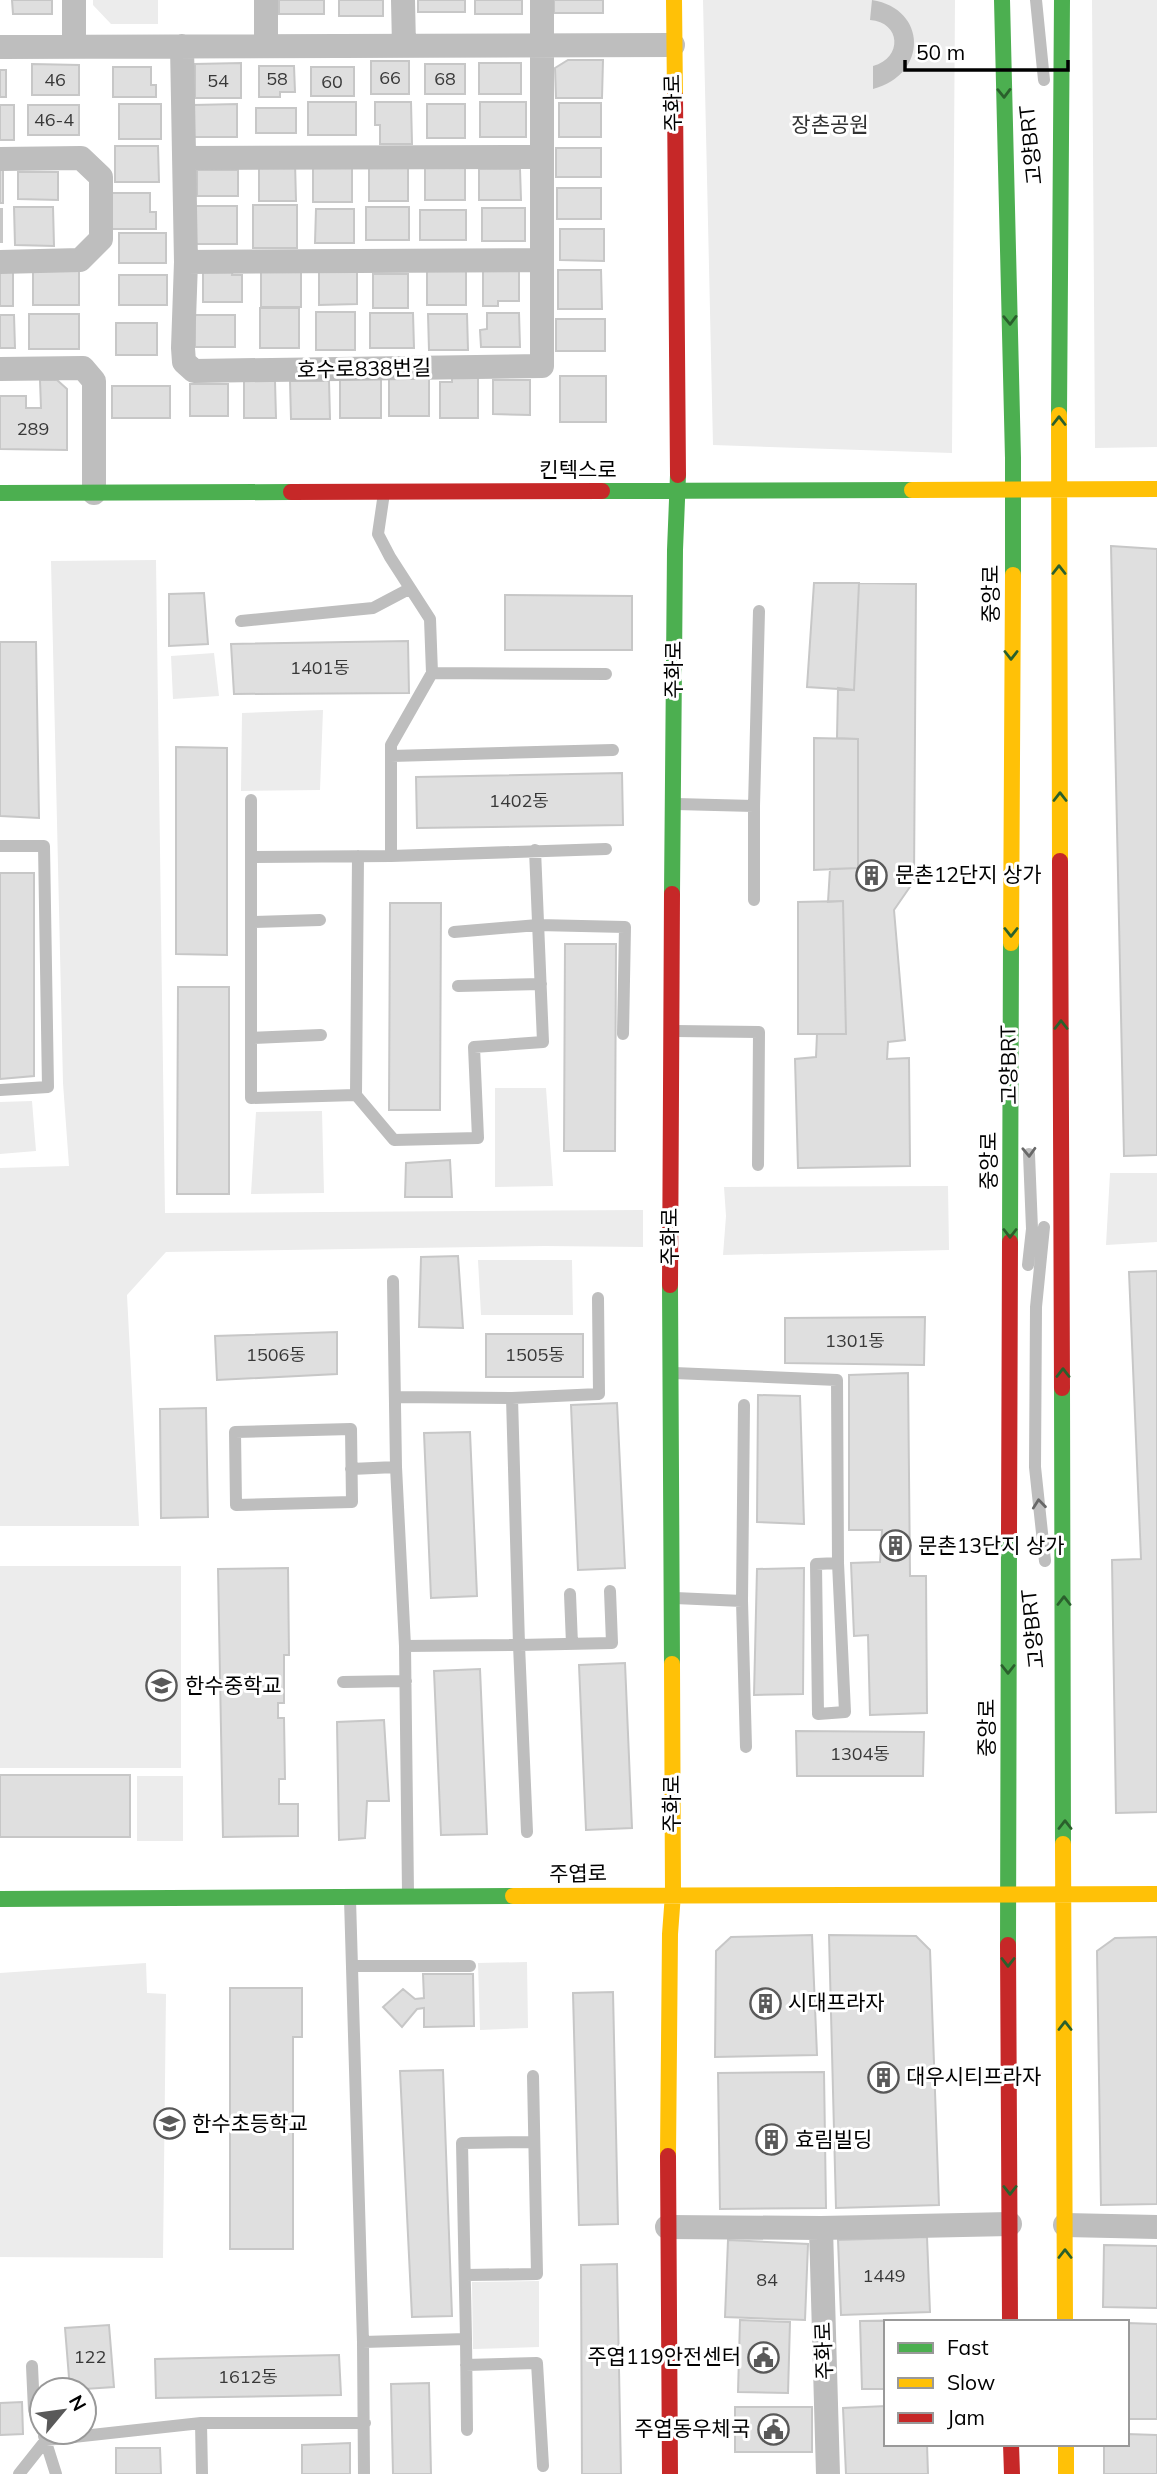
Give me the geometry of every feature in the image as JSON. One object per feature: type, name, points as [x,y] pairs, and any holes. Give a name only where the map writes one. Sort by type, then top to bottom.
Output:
[{"type":"main road","name":"주화로","points":[[670,2474],[667,2227],[670,1934],[673,1894],[671,1031],[675,550],[678,490],[674,0]]},
{"type":"main road","name":"중앙로","points":[[1002,0],[1013,458],[1007,1894],[1010,2263],[1013,2320]]},
{"type":"main road","points":[[1062,0],[1059,490],[1065,2320]]},
{"type":"main road","name":"킨텍스로","points":[[0,494],[1157,489]]},
{"type":"main road","name":"주엽로","points":[[0,1899],[1157,1894]]},
{"type":"main road","points":[[1012,2446],[1012,2474]]},
{"type":"main road","points":[[1066,2446],[1066,2474]]},
{"type":"street","points":[[74,0],[74,47]]},
{"type":"street","points":[[266,0],[266,46]]},
{"type":"street","points":[[403,0],[404,46]]},
{"type":"street","name":"호수로838번길","points":[[183,46],[186,262],[183,348],[184,362],[194,371],[542,366],[542,0]]},
{"type":"street","points":[[0,47],[673,45]]},
{"type":"street","points":[[185,158],[542,157]]},
{"type":"street","points":[[0,159],[81,158],[101,177],[101,239],[80,260],[0,262]]},
{"type":"street","points":[[186,262],[540,260]]},
{"type":"street","points":[[0,369],[83,368],[94,381],[94,493]]},
{"type":"street","points":[[667,2227],[821,2228],[1010,2224]]},
{"type":"street","points":[[1065,2225],[1157,2227]]},
{"type":"street","name":"주화로","points":[[821,2228],[828,2474]]},
{"type":"lane","name":"고양BRT","points":[[1036,0],[1045,95]]},
{"type":"lane","name":"고양BRT","points":[[1048,122],[1060,244]]},
{"type":"lane","points":[[384,492],[379,534],[409,589],[430,619],[432,673],[391,745],[391,856]]},
{"type":"lane","points":[[241,621],[373,608],[409,589]]},
{"type":"lane","points":[[754,900],[759,611]]},
{"type":"lane","points":[[432,673],[606,674]]},
{"type":"lane","points":[[1011,741],[1025,919]]},
{"type":"lane","points":[[391,756],[612,750]]},
{"type":"lane","points":[[251,800],[251,1098],[356,1095]]},
{"type":"lane","points":[[673,804],[754,806]]},
{"type":"lane","points":[[0,846],[44,846],[48,1087],[0,1090]]},
{"type":"lane","points":[[251,857],[391,856],[606,849]]},
{"type":"lane","points":[[358,856],[356,1095],[394,1140],[478,1138],[474,1046],[543,1042],[535,850]]},
{"type":"lane","points":[[251,922],[320,920]]},
{"type":"lane","points":[[454,932],[538,925],[625,927],[623,1034]]},
{"type":"lane","points":[[458,986],[541,984]]},
{"type":"lane","points":[[671,1031],[759,1032],[758,1165]]},
{"type":"lane","points":[[251,1038],[321,1035]]},
{"type":"lane","name":"고양BRT","points":[[1047,1577],[1035,1467],[1036,1307],[1046,1211],[1060,1132],[1061,1093]]},
{"type":"lane","points":[[1009,1430],[1032,1228],[1029,1144]]},
{"type":"lane","points":[[393,1281],[396,1467],[406,1681],[408,1897]]},
{"type":"lane","points":[[395,1397],[512,1398],[599,1394],[598,1298]]},
{"type":"lane","points":[[670,1373],[837,1380],[838,1563],[845,1712],[818,1714],[816,1563],[838,1563]]},
{"type":"lane","points":[[512,1398],[527,1832]]},
{"type":"lane","points":[[744,1405],[742,1601],[746,1747]]},
{"type":"lane","points":[[351,1429],[351,1469],[352,1502],[236,1505],[235,1432],[351,1429]]},
{"type":"lane","points":[[351,1469],[396,1467]]},
{"type":"lane","points":[[405,1646],[612,1643],[610,1591]]},
{"type":"lane","points":[[570,1594],[572,1644]]},
{"type":"lane","points":[[671,1598],[742,1601]]},
{"type":"lane","name":"고양BRT","points":[[1050,1605],[1065,1742]]},
{"type":"lane","points":[[343,1682],[406,1681]]},
{"type":"lane","points":[[350,1899],[365,2423],[364,2474]]},
{"type":"lane","points":[[352,1966],[470,1966]]},
{"type":"lane","points":[[465,2275],[537,2274],[533,2076]]},
{"type":"lane","points":[[467,2430],[462,2143],[534,2142]]},
{"type":"lane","points":[[363,2342],[466,2339]]},
{"type":"lane","points":[[466,2365],[537,2363],[543,2466]]},
{"type":"lane","points":[[32,2366],[32,2376]]},
{"type":"lane","points":[[98,2430],[201,2423],[365,2423]]},
{"type":"lane","points":[[201,2423],[202,2474]]},
{"type":"lane","points":[[19,2474],[36,2446]]},
{"type":"lane","points":[[47,2446],[56,2474]]},
{"type":"green space","points":[[93,0],[158,0],[158,24],[111,24],[93,5]]},
{"type":"green space","name":"장촌공원","points":[[703,0],[955,0],[952,453],[713,445]]},
{"type":"green space","points":[[1092,0],[1157,0],[1157,447],[1095,448]]},
{"type":"green space","points":[[156,560],[165,1213],[643,1210],[643,1247],[166,1252],[127,1295],[139,1526],[0,1526],[0,1168],[69,1166],[63,1083],[51,561]]},
{"type":"green space","points":[[214,653],[219,696],[173,699],[171,656]]},
{"type":"green space","points":[[323,710],[320,790],[241,791],[242,713]]},
{"type":"green space","points":[[495,1088],[546,1088],[553,1186],[495,1187]]},
{"type":"green space","points":[[32,1101],[36,1151],[0,1154],[0,1102]]},
{"type":"green space","points":[[322,1111],[324,1193],[251,1194],[256,1112]]},
{"type":"green space","points":[[1110,1173],[1157,1173],[1157,1242],[1106,1245]]},
{"type":"green space","points":[[948,1186],[949,1250],[723,1255],[726,1216],[724,1187]]},
{"type":"green space","points":[[478,1260],[572,1260],[573,1315],[481,1315]]},
{"type":"green space","points":[[0,1566],[181,1566],[181,1768],[0,1768]]},
{"type":"green space","points":[[137,1776],[183,1776],[183,1841],[137,1841]]},
{"type":"green space","points":[[527,1962],[528,2028],[480,2030],[478,1963]]},
{"type":"green space","points":[[146,1963],[147,1993],[166,1994],[163,2258],[0,2257],[0,1973]]},
{"type":"green space","points":[[539,2281],[539,2347],[473,2349],[472,2282]]},
{"type":"shaded area","points":[[872,0],[890,6],[904,16],[911,28],[914,43],[912,57],[904,70],[891,82],[873,89],[873,66],[890,56],[894,41],[888,27],[870,20]]},
{"type":"building","points":[[12,0],[52,0],[52,14],[13,14]]},
{"type":"building","points":[[279,0],[324,0],[324,14],[279,14]]},
{"type":"building","points":[[339,0],[383,0],[383,16],[339,16]]},
{"type":"building","points":[[418,0],[465,0],[465,12],[418,12]]},
{"type":"building","points":[[475,0],[522,0],[522,14],[475,14]]},
{"type":"building","points":[[554,0],[603,0],[603,13],[554,13]]},
{"type":"building","points":[[568,60],[603,60],[602,98],[556,98],[555,68]]},
{"type":"building","points":[[371,61],[409,61],[409,94],[371,94]]},
{"type":"building","points":[[241,63],[241,98],[195,98],[195,64]]},
{"type":"building","points":[[479,63],[521,63],[521,94],[479,94]]},
{"type":"building","points":[[32,64],[79,65],[79,95],[32,95]]},
{"type":"building","points":[[425,64],[465,64],[465,94],[425,94]]},
{"type":"building","points":[[259,66],[294,66],[295,92],[280,92],[280,97],[259,97]]},
{"type":"building","points":[[113,67],[151,67],[151,85],[156,85],[156,97],[113,97]]},
{"type":"building","points":[[311,67],[354,67],[354,96],[311,96]]},
{"type":"building","points":[[0,70],[6,70],[6,97],[0,97]]},
{"type":"building","points":[[308,102],[356,102],[356,135],[308,135]]},
{"type":"building","points":[[375,102],[411,102],[412,144],[380,144],[380,125],[375,125]]},
{"type":"building","points":[[480,102],[526,102],[526,137],[480,137]]},
{"type":"building","points":[[559,103],[601,103],[601,137],[559,137]]},
{"type":"building","points":[[119,104],[161,104],[161,139],[119,139]]},
{"type":"building","points":[[237,104],[237,137],[194,137],[194,105]]},
{"type":"building","points":[[427,104],[465,104],[465,138],[427,138]]},
{"type":"building","points":[[0,105],[14,105],[14,140],[0,140]]},
{"type":"building","points":[[28,105],[79,105],[79,135],[28,135]]},
{"type":"building","points":[[256,108],[296,108],[296,133],[256,133]]},
{"type":"building","points":[[115,146],[158,146],[159,182],[115,182]]},
{"type":"building","points":[[556,148],[601,148],[601,177],[556,177]]},
{"type":"building","points":[[259,162],[295,162],[296,201],[259,201]]},
{"type":"building","points":[[369,163],[408,163],[408,201],[369,201]]},
{"type":"building","points":[[0,165],[3,165],[3,203],[0,203]]},
{"type":"building","points":[[313,166],[352,166],[352,202],[313,202]]},
{"type":"building","points":[[425,167],[465,167],[465,200],[425,200]]},
{"type":"building","points":[[479,169],[520,169],[521,200],[479,200]]},
{"type":"building","points":[[197,170],[238,170],[238,196],[197,196]]},
{"type":"building","points":[[18,172],[58,172],[58,200],[18,199]]},
{"type":"building","points":[[557,188],[601,188],[601,219],[557,219]]},
{"type":"building","points":[[111,193],[150,193],[150,212],[156,212],[156,229],[111,229]]},
{"type":"building","points":[[253,205],[297,205],[297,248],[253,248]]},
{"type":"building","points":[[194,206],[237,206],[237,244],[194,244]]},
{"type":"building","points":[[14,207],[53,207],[54,246],[15,245]]},
{"type":"building","points":[[366,207],[409,207],[409,240],[366,240]]},
{"type":"building","points":[[482,208],[525,208],[525,241],[482,241]]},
{"type":"building","points":[[2,209],[2,242],[0,242]]},
{"type":"building","points":[[316,209],[354,209],[354,243],[315,243]]},
{"type":"building","points":[[420,210],[466,210],[466,240],[420,240]]},
{"type":"building","points":[[560,229],[604,229],[604,261],[560,260]]},
{"type":"building","points":[[119,233],[166,233],[166,263],[119,263]]},
{"type":"building","points":[[233,265],[232,275],[242,275],[242,302],[203,302],[203,267]]},
{"type":"building","points":[[0,269],[13,269],[13,306],[0,306]]},
{"type":"building","points":[[483,269],[519,269],[519,301],[498,301],[498,306],[483,306]]},
{"type":"building","points":[[319,270],[357,270],[357,304],[319,305]]},
{"type":"building","points":[[558,270],[601,270],[602,309],[558,309]]},
{"type":"building","points":[[33,271],[79,271],[79,305],[33,305]]},
{"type":"building","points":[[427,271],[466,271],[466,305],[427,305]]},
{"type":"building","points":[[261,272],[301,272],[301,307],[261,307]]},
{"type":"building","points":[[373,274],[408,274],[408,308],[373,308]]},
{"type":"building","points":[[119,275],[167,275],[167,305],[119,305]]},
{"type":"building","points":[[260,308],[299,308],[299,348],[260,348]]},
{"type":"building","points":[[316,312],[355,312],[355,350],[316,350]]},
{"type":"building","points":[[370,313],[413,313],[414,348],[370,348]]},
{"type":"building","points":[[487,313],[519,313],[520,347],[481,347],[480,330],[487,329]]},
{"type":"building","points":[[29,314],[79,314],[79,349],[29,349]]},
{"type":"building","points":[[428,314],[467,314],[468,350],[429,350]]},
{"type":"building","points":[[0,315],[14,315],[15,348],[0,348]]},
{"type":"building","points":[[195,315],[235,315],[235,347],[195,347]]},
{"type":"building","points":[[556,319],[605,319],[605,351],[556,351]]},
{"type":"building","points":[[116,323],[157,323],[157,355],[116,355]]},
{"type":"building","points":[[560,376],[606,376],[606,422],[560,422]]},
{"type":"building","points":[[389,377],[429,377],[429,416],[389,416]]},
{"type":"building","points":[[340,378],[381,378],[381,418],[340,418]]},
{"type":"building","points":[[452,378],[478,378],[478,418],[440,418],[440,382],[452,382]]},
{"type":"building","points":[[40,380],[57,380],[67,389],[67,450],[0,449],[0,396],[26,396],[26,408],[41,408]]},
{"type":"building","points":[[493,380],[530,380],[530,415],[493,414]]},
{"type":"building","points":[[244,381],[275,381],[276,418],[244,418]]},
{"type":"building","points":[[290,381],[329,381],[330,419],[291,419]]},
{"type":"building","points":[[190,384],[228,384],[228,416],[190,416]]},
{"type":"building","points":[[112,386],[170,386],[170,418],[112,418]]},
{"type":"building","points":[[1111,546],[1157,549],[1157,1155],[1124,1156]]},
{"type":"building","points":[[814,583],[859,583],[854,690],[807,687]]},
{"type":"building","name":"문촌12단지 상가","points":[[859,583],[916,584],[914,881],[894,910],[905,1040],[888,1042],[887,1059],[909,1058],[910,1166],[798,1168],[795,1059],[816,1057],[817,1034],[846,1034],[843,901],[828,902],[830,869],[858,868],[858,739],[837,738],[838,688],[854,690]]},
{"type":"building","points":[[204,593],[208,644],[169,646],[169,594]]},
{"type":"building","points":[[505,595],[632,596],[632,650],[505,650]]},
{"type":"building","points":[[408,641],[409,693],[234,694],[231,644]]},
{"type":"building","points":[[0,642],[36,642],[39,818],[0,816]]},
{"type":"building","points":[[814,738],[858,739],[858,868],[814,870]]},
{"type":"building","points":[[176,747],[227,748],[227,955],[176,954]]},
{"type":"building","points":[[622,773],[623,825],[417,828],[416,777]]},
{"type":"building","points":[[0,873],[34,873],[34,1076],[0,1079]]},
{"type":"building","points":[[843,901],[846,1034],[798,1034],[798,902]]},
{"type":"building","points":[[390,903],[441,903],[440,1110],[389,1110]]},
{"type":"building","points":[[565,944],[616,944],[615,1151],[564,1151]]},
{"type":"building","points":[[178,987],[229,987],[229,1194],[177,1194]]},
{"type":"building","points":[[450,1160],[452,1197],[405,1197],[406,1163]]},
{"type":"building","points":[[458,1256],[463,1328],[419,1327],[421,1257]]},
{"type":"building","points":[[1157,1271],[1157,1812],[1116,1813],[1112,1560],[1141,1559],[1129,1272]]},
{"type":"building","points":[[925,1317],[924,1365],[785,1363],[785,1318]]},
{"type":"building","points":[[337,1332],[337,1374],[217,1380],[215,1336]]},
{"type":"building","points":[[486,1334],[583,1334],[583,1377],[486,1377]]},
{"type":"building","name":"문촌13단지 상가","points":[[908,1373],[910,1576],[926,1576],[927,1713],[870,1715],[868,1635],[854,1636],[851,1563],[880,1562],[882,1530],[849,1530],[849,1375]]},
{"type":"building","points":[[758,1395],[800,1396],[804,1524],[757,1522]]},
{"type":"building","points":[[617,1403],[625,1568],[578,1570],[571,1405]]},
{"type":"building","points":[[206,1408],[208,1517],[161,1518],[160,1409]]},
{"type":"building","points":[[470,1432],[477,1596],[431,1598],[424,1433]]},
{"type":"building","points":[[288,1568],[289,1655],[284,1655],[284,1703],[278,1703],[278,1718],[284,1718],[285,1779],[279,1779],[279,1804],[298,1804],[298,1836],[223,1837],[218,1569]]},
{"type":"building","points":[[804,1568],[803,1694],[754,1695],[757,1569]]},
{"type":"building","points":[[625,1663],[632,1828],[586,1830],[579,1665]]},
{"type":"building","points":[[480,1669],[487,1834],[441,1835],[434,1671]]},
{"type":"building","points":[[384,1720],[389,1801],[367,1801],[365,1838],[339,1840],[337,1722]]},
{"type":"building","points":[[796,1731],[924,1732],[923,1776],[797,1776]]},
{"type":"building","points":[[0,1775],[130,1775],[130,1837],[0,1837]]},
{"type":"building","name":"시대프라자","points":[[812,1935],[817,2055],[715,2057],[716,1951],[731,1937]]},
{"type":"building","name":"대우시티프라자","points":[[829,1935],[916,1936],[930,1950],[939,2205],[836,2208]]},
{"type":"building","points":[[1157,1937],[1157,2204],[1101,2205],[1097,1951],[1115,1938]]},
{"type":"building","points":[[423,1974],[473,1974],[474,2026],[424,2027],[424,2008],[417,2009],[402,2027],[383,2007],[403,1989],[415,1999],[424,1998]]},
{"type":"building","points":[[230,1988],[302,1988],[302,2037],[293,2037],[293,2249],[230,2249]]},
{"type":"building","points":[[613,1992],[618,2224],[579,2225],[573,1993]]},
{"type":"building","points":[[443,2070],[452,2316],[412,2317],[400,2071]]},
{"type":"building","name":"효림빌딩","points":[[824,2072],[826,2208],[720,2209],[718,2073]]},
{"type":"building","points":[[927,2237],[930,2312],[841,2315],[838,2240]]},
{"type":"building","points":[[728,2240],[808,2244],[805,2320],[725,2317]]},
{"type":"building","points":[[1104,2245],[1157,2246],[1157,2308],[1103,2307]]},
{"type":"building","points":[[617,2264],[621,2474],[582,2474],[581,2265]]},
{"type":"building","name":"주엽119안전센터","points":[[740,2320],[790,2322],[788,2393],[738,2392]]},
{"type":"building","points":[[860,2321],[884,2321],[884,2389],[862,2389]]},
{"type":"building","points":[[1129,2323],[1157,2324],[1157,2419],[1129,2419]]},
{"type":"building","points":[[109,2325],[114,2387],[98,2388],[98,2376],[69,2376],[65,2328]]},
{"type":"building","points":[[339,2355],[341,2395],[156,2398],[155,2359]]},
{"type":"building","points":[[429,2383],[431,2474],[393,2474],[391,2384]]},
{"type":"building","points":[[22,2402],[23,2434],[0,2435],[0,2403]]},
{"type":"building","points":[[884,2406],[884,2446],[927,2446],[928,2474],[846,2474],[843,2408]]},
{"type":"building","name":"주엽동우체국","points":[[735,2407],[812,2407],[812,2452],[735,2452]]},
{"type":"building","points":[[1129,2434],[1157,2435],[1157,2474],[1104,2474],[1104,2446],[1129,2446]]},
{"type":"building","points":[[350,2443],[350,2474],[302,2474],[302,2445]]},
{"type":"building","points":[[116,2448],[160,2448],[161,2474],[116,2474]]},
{"type":"traffic: fast","points":[[1002,0],[1013,458],[1013,575]]},
{"type":"traffic: fast","points":[[1059,415],[1062,0]]},
{"type":"traffic: fast","points":[[672,894],[678,475]]},
{"type":"traffic: fast","points":[[602,491],[912,490]]},
{"type":"traffic: fast","points":[[0,493],[291,492]]},
{"type":"traffic: fast","points":[[1010,1242],[1011,943]]},
{"type":"traffic: fast","points":[[670,1285],[672,1664]]},
{"type":"traffic: fast","points":[[1062,1388],[1063,1844]]},
{"type":"traffic: fast","points":[[1008,1945],[1009,1534]]},
{"type":"traffic: fast","points":[[0,1899],[513,1896]]},
{"type":"traffic: slow","points":[[674,0],[675,96]]},
{"type":"traffic: slow","points":[[1059,415],[1060,861]]},
{"type":"traffic: slow","points":[[912,490],[1157,489]]},
{"type":"traffic: slow","points":[[1011,943],[1013,575]]},
{"type":"traffic: slow","points":[[668,2156],[670,1934],[673,1894],[672,1664]]},
{"type":"traffic: slow","points":[[1063,1844],[1065,2320]]},
{"type":"traffic: slow","points":[[513,1896],[1157,1894]]},
{"type":"traffic: slow","points":[[1066,2446],[1066,2474]]},
{"type":"traffic: jam","points":[[675,96],[678,475]]},
{"type":"traffic: jam","points":[[291,492],[602,491]]},
{"type":"traffic: jam","points":[[1060,861],[1062,1388]]},
{"type":"traffic: jam","points":[[670,1285],[672,894]]},
{"type":"traffic: jam","points":[[1009,1534],[1010,1242]]},
{"type":"traffic: jam","points":[[1008,1945],[1010,2320]]},
{"type":"traffic: jam","points":[[668,2156],[670,2474]]},
{"type":"traffic: jam","points":[[1011,2446],[1012,2474]]},
{"type":"place","name":"문촌12단지 상가","points":[[872,875]]},
{"type":"place","name":"문촌13단지 상가","points":[[895,1546]]},
{"type":"place","name":"한수중학교","points":[[162,1686]]},
{"type":"place","name":"시대프라자","points":[[765,2003]]},
{"type":"place","name":"대우시티프라자","points":[[883,2077]]},
{"type":"place","name":"한수초등학교","points":[[169,2124]]},
{"type":"place","name":"효림빌딩","points":[[772,2140]]},
{"type":"place","name":"주엽119안전센터","points":[[764,2357]]},
{"type":"place","name":"주엽동우체국","points":[[773,2429]]}]
